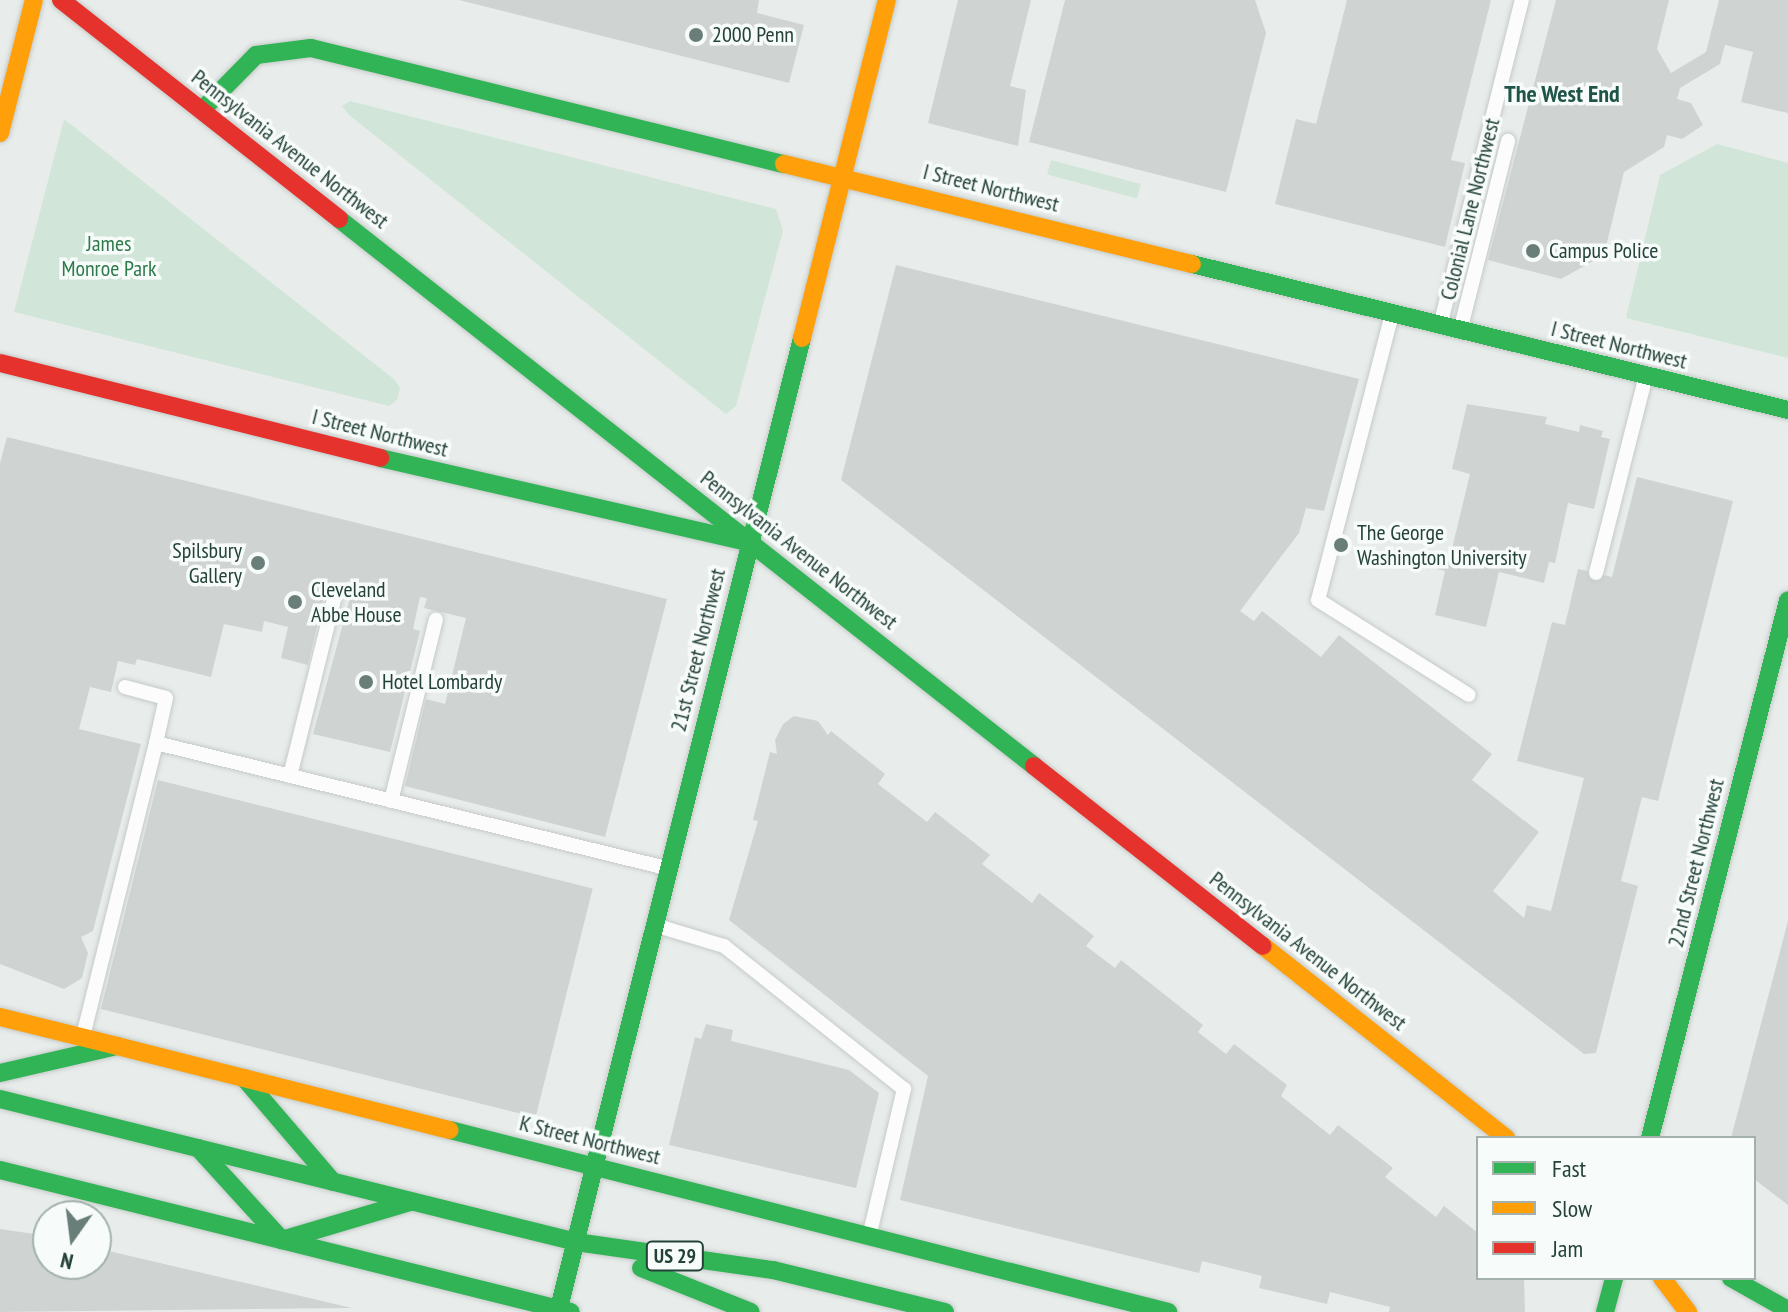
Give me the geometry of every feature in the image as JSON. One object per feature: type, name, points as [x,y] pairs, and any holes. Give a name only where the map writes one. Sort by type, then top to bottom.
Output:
[{"type":"main road","points":[[0,133],[34,0]]},
{"type":"main road","name":"Pennsylvania Avenue Northwest","points":[[61,0],[1503,1136]]},
{"type":"main road","name":"21st Street Northwest","points":[[563,1311],[576,1242],[887,0]]},
{"type":"main road","name":"I Street Northwest","points":[[202,110],[241,65],[256,55],[311,48],[1788,410]]},
{"type":"main road","name":"I Street Northwest","points":[[0,363],[467,480],[750,543]]},
{"type":"main road","name":"22nd Street Northwest","points":[[1651,1136],[1788,600]]},
{"type":"main road","name":"K Street Northwest","points":[[0,1017],[1168,1312]]},
{"type":"main road","points":[[0,1073],[117,1046]]},
{"type":"main road","points":[[244,1078],[333,1182]]},
{"type":"main road","name":"US 29","points":[[0,1099],[576,1242],[773,1270],[945,1312]]},
{"type":"main road","points":[[198,1148],[282,1240]]},
{"type":"main road","points":[[0,1170],[563,1311]]},
{"type":"main road","points":[[282,1240],[410,1202]]},
{"type":"main road","name":"US 29","points":[[576,1242],[751,1312]]},
{"type":"main road","points":[[1605,1312],[1613,1280]]},
{"type":"main road","points":[[1664,1280],[1688,1312]]},
{"type":"main road","points":[[1735,1280],[1788,1310]]},
{"type":"lane","name":"Colonial Lane Northwest","points":[[1440,325],[1522,0]]},
{"type":"lane","points":[[1460,331],[1508,141]]},
{"type":"lane","points":[[1392,313],[1318,600],[1469,695]]},
{"type":"lane","points":[[1596,573],[1646,376]]},
{"type":"lane","points":[[290,776],[335,595]]},
{"type":"lane","points":[[391,801],[436,619]]},
{"type":"lane","points":[[83,1037],[166,698],[125,687]]},
{"type":"lane","points":[[156,743],[669,869]]},
{"type":"lane","points":[[655,925],[724,946],[904,1089],[869,1238]]},
{"type":"green space","points":[[350,101],[776,209],[783,231],[736,406],[726,414],[349,115],[342,106]]},
{"type":"green space","name":"James Monroe Park","points":[[64,119],[395,380],[400,388],[397,400],[389,406],[14,312]]},
{"type":"green space","points":[[1717,144],[1788,163],[1788,358],[1626,318],[1660,175]]},
{"type":"green space","points":[[1051,160],[1141,184],[1137,199],[1047,174]]},
{"type":"building","name":"2000 Penn","points":[[459,0],[759,0],[757,13],[804,25],[789,83]]},
{"type":"building","points":[[958,0],[1031,0],[1010,86],[1026,90],[1018,146],[928,123]]},
{"type":"building","points":[[1065,0],[1255,0],[1266,33],[1226,192],[1029,142]]},
{"type":"building","points":[[1347,0],[1491,0],[1451,160],[1465,163],[1445,247],[1275,204],[1296,119],[1316,124]]},
{"type":"building","points":[[1556,0],[1669,0],[1657,49],[1671,73],[1706,52],[1719,0],[1788,0],[1788,113],[1741,102],[1753,52],[1725,45],[1720,64],[1680,88],[1677,99],[1691,103],[1703,125],[1682,139],[1667,135],[1664,147],[1624,172],[1604,255],[1561,279],[1488,260]]},
{"type":"building","points":[[896,265],[1359,379],[1324,511],[1306,508],[1299,533],[1240,611],[1254,621],[1262,611],[1321,657],[1339,635],[1492,754],[1472,780],[1539,832],[1493,891],[1524,918],[1527,905],[1551,911],[1584,778],[1517,761],[1552,622],[1565,625],[1578,569],[1612,577],[1637,477],[1733,501],[1658,801],[1642,797],[1621,881],[1638,886],[1596,1053],[1584,1054],[841,480]]},
{"type":"building","points":[[1467,404],[1547,417],[1545,424],[1579,432],[1580,425],[1603,431],[1601,437],[1610,439],[1594,509],[1568,503],[1555,563],[1549,562],[1544,583],[1499,572],[1486,627],[1435,615],[1445,571],[1437,569],[1440,558],[1449,561],[1470,474],[1452,469]]},
{"type":"building","points":[[7,437],[667,599],[605,837],[405,786],[426,699],[445,704],[466,618],[424,608],[427,598],[420,597],[413,629],[420,631],[390,752],[313,734],[354,583],[348,581],[346,587],[327,583],[308,665],[281,658],[288,627],[264,621],[262,632],[224,624],[211,677],[137,659],[135,665],[118,661],[111,692],[90,687],[79,729],[141,744],[93,931],[81,937],[88,953],[82,978],[64,989],[0,964],[0,463]]},
{"type":"building","points":[[794,716],[818,721],[828,735],[831,731],[885,774],[878,784],[927,822],[935,812],[990,855],[982,864],[1032,903],[1039,893],[1094,936],[1086,946],[1115,968],[1121,960],[1203,1025],[1198,1032],[1226,1054],[1234,1044],[1287,1085],[1281,1096],[1330,1135],[1338,1125],[1393,1168],[1385,1177],[1436,1217],[1444,1206],[1476,1231],[1476,1280],[1524,1280],[1525,1312],[1389,1312],[1390,1307],[1330,1292],[1327,1304],[1259,1288],[1262,1276],[1202,1261],[1199,1273],[900,1200],[928,1076],[729,920],[758,821],[753,820],[770,752],[777,754],[775,740],[783,724]]},
{"type":"building","points":[[158,780],[593,888],[536,1117],[101,1009]]},
{"type":"building","points":[[1788,921],[1788,1205],[1756,1181],[1756,1136],[1732,1136]]},
{"type":"building","points":[[706,1024],[733,1030],[731,1041],[849,1070],[879,1093],[856,1188],[669,1145],[695,1037],[701,1039]]},
{"type":"building","points":[[0,1229],[32,1234],[32,1280],[112,1280],[112,1252],[352,1308],[0,1312]]},
{"type":"traffic: fast","points":[[202,110],[256,55],[311,48],[784,164]]},
{"type":"traffic: fast","points":[[339,219],[1034,766]]},
{"type":"traffic: fast","points":[[1192,264],[1788,410]]},
{"type":"traffic: fast","points":[[558,1312],[802,338]]},
{"type":"traffic: fast","points":[[380,458],[750,543]]},
{"type":"traffic: fast","points":[[1651,1136],[1788,600]]},
{"type":"traffic: fast","points":[[0,1073],[117,1046]]},
{"type":"traffic: fast","points":[[244,1078],[333,1182]]},
{"type":"traffic: fast","points":[[0,1099],[576,1242],[773,1270],[945,1312]]},
{"type":"traffic: fast","points":[[450,1130],[1168,1312]]},
{"type":"traffic: fast","points":[[198,1148],[282,1240],[410,1202]]},
{"type":"traffic: fast","points":[[0,1170],[571,1312]]},
{"type":"traffic: fast","points":[[641,1268],[751,1312]]},
{"type":"traffic: fast","points":[[1605,1312],[1613,1280]]},
{"type":"traffic: fast","points":[[1735,1280],[1788,1310]]},
{"type":"traffic: slow","points":[[0,133],[34,0]]},
{"type":"traffic: slow","points":[[802,338],[887,0]]},
{"type":"traffic: slow","points":[[784,164],[1192,264]]},
{"type":"traffic: slow","points":[[1263,946],[1503,1136]]},
{"type":"traffic: slow","points":[[0,1017],[117,1046]]},
{"type":"traffic: slow","points":[[117,1046],[450,1130]]},
{"type":"traffic: slow","points":[[1664,1280],[1688,1312]]},
{"type":"traffic: jam","points":[[61,0],[339,219]]},
{"type":"traffic: jam","points":[[0,363],[380,458]]},
{"type":"traffic: jam","points":[[1034,766],[1263,946]]},
{"type":"place","name":"2000 Penn","points":[[696,35]]},
{"type":"place","name":"Campus Police","points":[[1533,251]]},
{"type":"place","name":"The George Washington University","points":[[1341,545]]},
{"type":"place","name":"Spilsbury Gallery","points":[[258,563]]},
{"type":"place","name":"Cleveland Abbe House","points":[[295,602]]},
{"type":"place","name":"Hotel Lombardy","points":[[366,682]]},
{"type":"district","name":"The West End","points":[[1562,94]]}]
